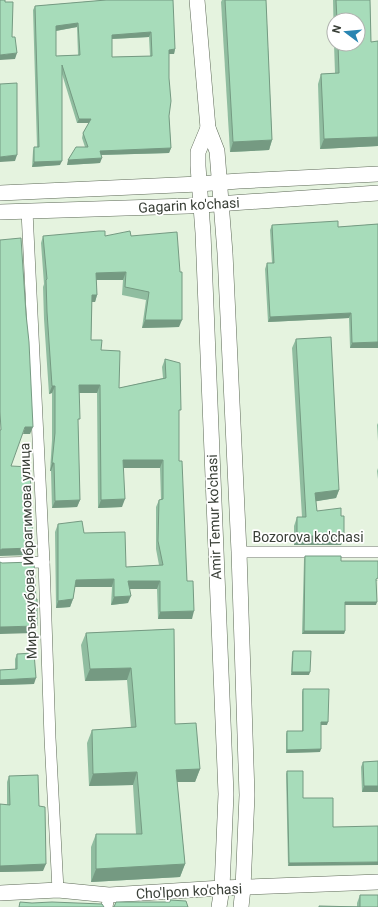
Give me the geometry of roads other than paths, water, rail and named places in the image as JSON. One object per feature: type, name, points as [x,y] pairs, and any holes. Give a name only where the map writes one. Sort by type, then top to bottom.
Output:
[{"type":"main road","name":"Amir Temur ko'chasi","points":[[197,0],[208,128],[217,151],[222,204],[239,552],[247,795],[241,907]]},
{"type":"main road","name":"Amir Temur ko'chasi","points":[[208,128],[198,152],[226,794],[222,888],[219,907]]},
{"type":"main road","name":"Gagarin ko'chasi","points":[[0,193],[378,174]]},
{"type":"main road","name":"Gagarin ko'chasi","points":[[0,212],[222,204],[378,193]]},
{"type":"main road","name":"Cho'lpon ko'chasi","points":[[0,893],[58,890],[108,901],[222,888],[378,882]]},
{"type":"street","name":"Миръякубова Ибрагимова улица","points":[[27,211],[58,890]]},
{"type":"street","name":"Bozorova ko'chasi","points":[[239,552],[378,552]]},
{"type":"street","points":[[0,563],[44,562]]}]
